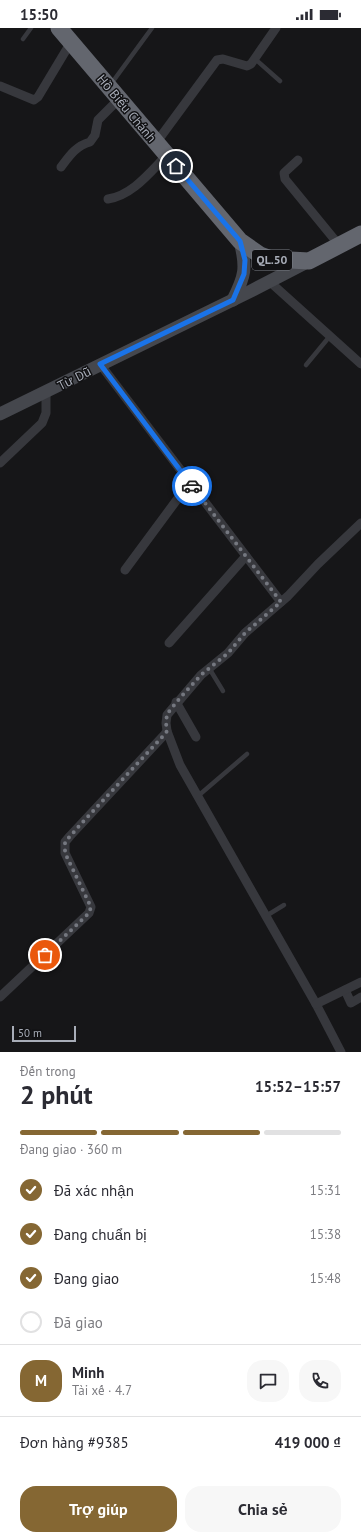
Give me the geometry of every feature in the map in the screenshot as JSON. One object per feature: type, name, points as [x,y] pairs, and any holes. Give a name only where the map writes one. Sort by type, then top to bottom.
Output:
[{"type":"highway","name":"Hồ Biểu Chánh","points":[[59,28],[240,241],[260,255],[271,260],[309,261]]},
{"type":"highway","name":"Từ Dũ","points":[[309,261],[361,234]]},
{"type":"main road","points":[[233,300],[244,274],[245,260],[240,241]]},
{"type":"main road","name":"Từ Dũ","points":[[0,414],[270,282],[309,261]]},
{"type":"street","points":[[108,199],[116,198],[127,192],[138,183],[162,149],[217,60],[223,59],[247,66],[251,64],[276,28]]},
{"type":"street","points":[[0,86],[34,100],[38,97],[70,42]]},
{"type":"street","points":[[61,167],[74,150],[90,142],[95,135],[98,120],[114,93]]},
{"type":"street","points":[[298,160],[284,173],[285,179],[339,245]]},
{"type":"street","points":[[270,282],[361,364]]},
{"type":"street","points":[[100,364],[281,602]]},
{"type":"street","points":[[0,463],[42,423],[46,413],[46,392]]},
{"type":"street","points":[[125,570],[190,482]]},
{"type":"street","points":[[0,997],[89,913],[91,907],[65,853],[65,842],[164,734],[167,714],[201,675],[228,653],[254,624],[281,602],[361,523]]},
{"type":"street","points":[[169,643],[246,556]]},
{"type":"street","points":[[176,702],[196,737]]},
{"type":"street","points":[[164,734],[341,1052]]},
{"type":"street","points":[[317,1008],[345,990],[361,982]]},
{"type":"street","points":[[345,990],[351,1003],[361,997]]},
{"type":"lane","points":[[22,39],[31,28]]},
{"type":"lane","points":[[114,93],[152,28]]},
{"type":"lane","points":[[255,59],[280,81]]},
{"type":"lane","points":[[306,365],[330,336]]},
{"type":"lane","points":[[209,668],[224,691]]},
{"type":"lane","points":[[198,796],[247,754]]},
{"type":"lane","points":[[266,916],[284,905]]},
{"type":"way so far","points":[[45,955],[91,910],[91,907],[65,853],[65,842],[165,734],[167,731],[167,714],[180,698],[201,675],[228,653],[254,624],[281,602],[192,486]]},
{"type":"route","points":[[176,166],[240,241],[245,266],[240,286],[233,300],[100,364],[192,486]]}]
